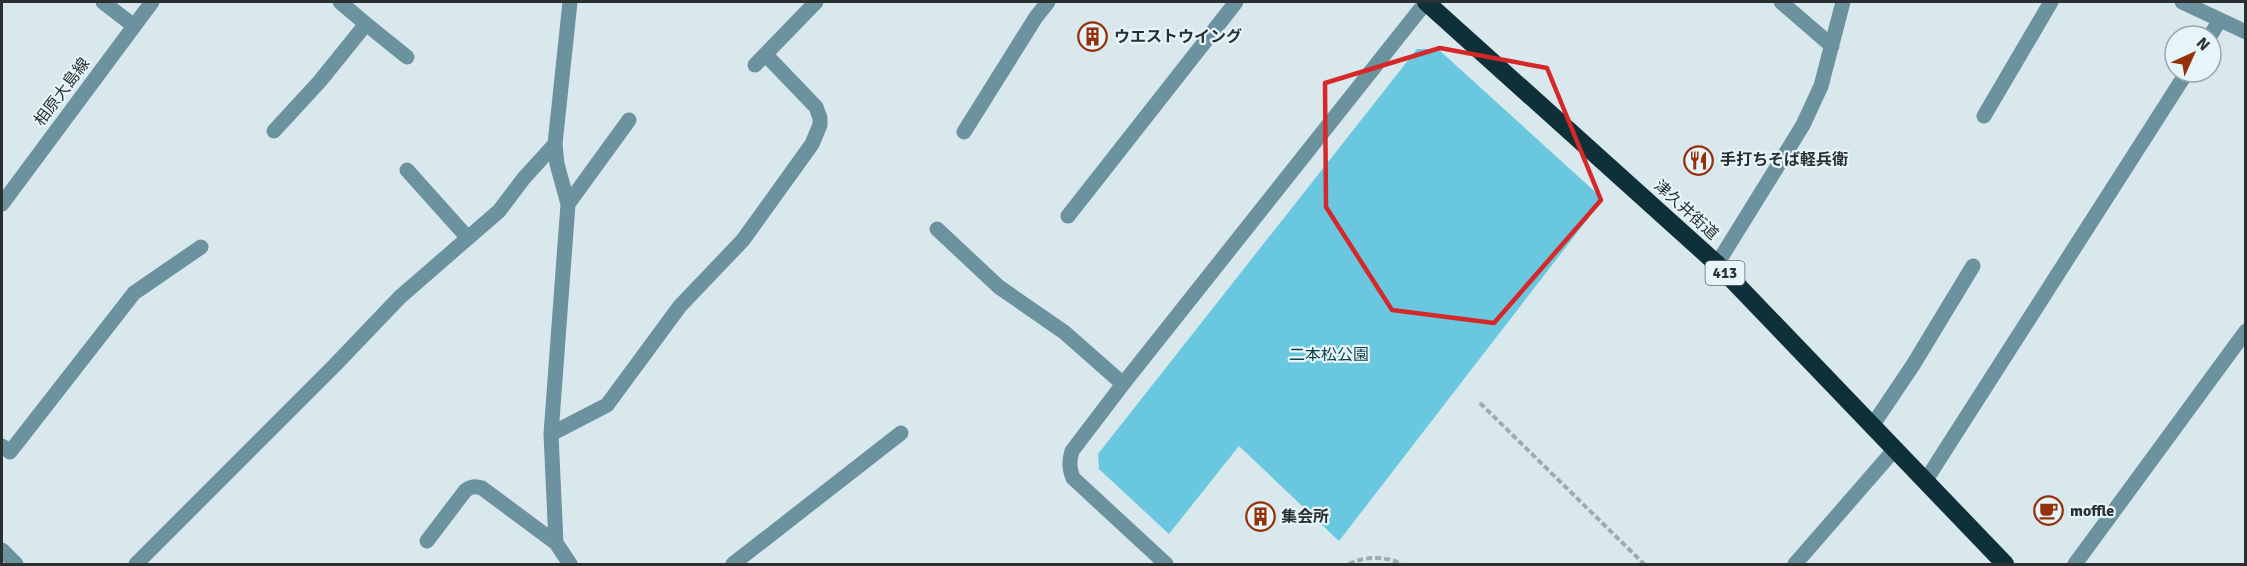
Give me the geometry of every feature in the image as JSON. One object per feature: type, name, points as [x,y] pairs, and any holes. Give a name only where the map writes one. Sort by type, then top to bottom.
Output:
[{"type":"highway","name":"津久井街道","points":[[1426,2],[1717,264],[2005,564]]},
{"type":"street","points":[[103,2],[134,26]]},
{"type":"street","name":"相原大島線","points":[[2,204],[152,2]]},
{"type":"street","points":[[340,2],[406,57]]},
{"type":"street","points":[[556,543],[551,434],[568,204],[557,164],[555,144],[570,2]]},
{"type":"street","points":[[551,434],[607,405],[680,306],[743,240],[812,144],[820,125],[816,107],[760,60],[816,2]]},
{"type":"street","points":[[964,132],[1036,17],[1048,2]]},
{"type":"street","points":[[1068,216],[1236,2]]},
{"type":"street","points":[[1166,564],[1073,478],[1069,470],[1072,451],[1426,2]]},
{"type":"street","points":[[1781,2],[1832,46]]},
{"type":"street","points":[[1717,264],[1803,125],[1821,86],[1843,2]]},
{"type":"street","points":[[1983,117],[2050,2]]},
{"type":"street","points":[[2182,2],[2246,32]]},
{"type":"street","points":[[2218,24],[2220,20]]},
{"type":"street","points":[[274,130],[320,81],[366,24]]},
{"type":"street","points":[[1926,480],[2179,84]]},
{"type":"street","points":[[568,204],[629,120]]},
{"type":"street","points":[[136,564],[327,374],[400,297],[499,211],[524,178],[555,144]]},
{"type":"street","points":[[407,170],[467,237]]},
{"type":"street","points":[[937,230],[999,287],[1064,332],[1123,384]]},
{"type":"street","points":[[2,446],[10,453],[134,293],[201,247]]},
{"type":"street","points":[[1872,426],[1913,365],[1973,266]]},
{"type":"street","points":[[2074,564],[2240,352],[2246,332]]},
{"type":"street","points":[[733,564],[901,433]]},
{"type":"street","points":[[1795,564],[1895,448]]},
{"type":"street","points":[[427,541],[465,491],[476,486],[482,488],[556,543],[570,564]]},
{"type":"street","points":[[2,550],[16,564]]},
{"type":"path","points":[[1480,402],[1644,564]]},
{"type":"path","points":[[1349,564],[1365,559],[1383,558],[1402,564]]},
{"type":"highlighted area","points":[[1440,48],[1547,68],[1601,200],[1494,323],[1392,310],[1326,207],[1325,83]]},
{"type":"green space","name":"二本松公園","points":[[1417,49],[1438,49],[1603,199],[1339,541],[1239,446],[1169,534],[1099,469],[1098,454]]},
{"type":"place","name":"ウエストウイング","points":[[1093,37]]},
{"type":"place","name":"手打ちそば軽兵衛","points":[[1699,160]]},
{"type":"place","name":"moffle","points":[[2049,511]]},
{"type":"place","name":"集会所","points":[[1260,517]]}]
